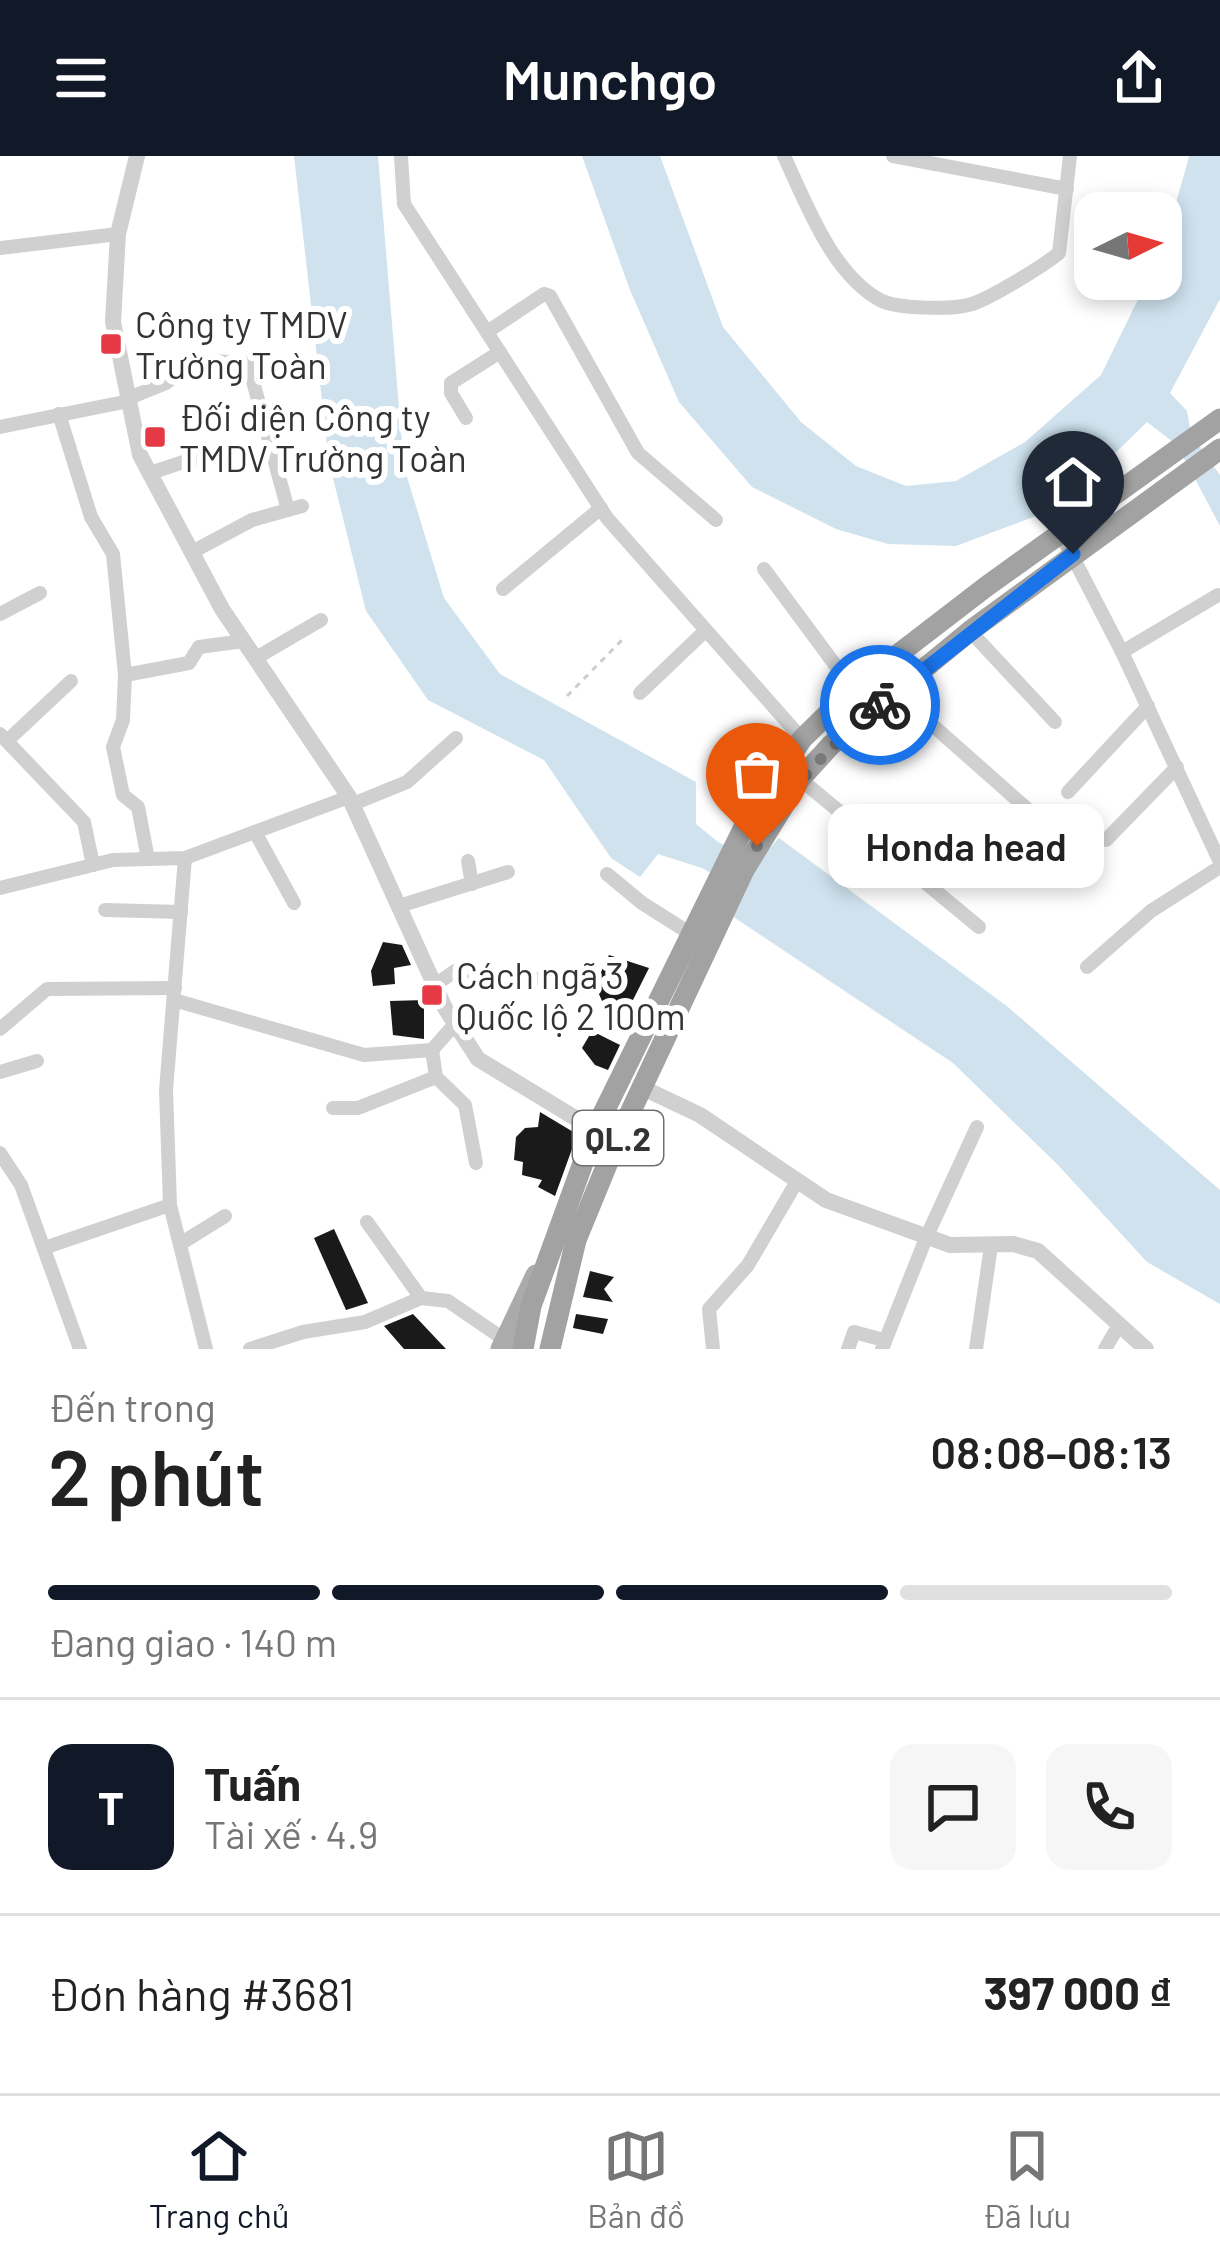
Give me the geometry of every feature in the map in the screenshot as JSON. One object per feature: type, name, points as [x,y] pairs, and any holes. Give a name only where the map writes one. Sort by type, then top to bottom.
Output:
[{"type":"highway","name":"QL.2","points":[[510,1346],[531,1306],[595,1130],[700,932],[800,779],[831,745],[1173,453],[1220,419]]},
{"type":"highway","name":"QL.2","points":[[550,1349],[576,1240],[643,1088],[700,932],[751,813],[802,739],[853,689],[1067,544],[1217,452]]},
{"type":"street","points":[[137,156],[118,234],[113,322],[140,455],[244,641],[351,801],[435,985],[478,1059],[595,1130]]},
{"type":"street","points":[[784,156],[844,266],[878,299],[953,308],[973,304],[1056,256],[1061,249],[1070,156]]},
{"type":"street","points":[[893,156],[1067,189]]},
{"type":"street","points":[[406,157],[404,204],[601,508],[802,739]]},
{"type":"street","points":[[0,248],[118,234]]},
{"type":"street","points":[[487,332],[544,294],[550,296],[638,453],[716,520]]},
{"type":"street","points":[[466,418],[451,393],[451,383],[500,352]]},
{"type":"street","points":[[0,428],[129,400],[166,383],[190,365],[248,363],[295,508],[252,520],[192,552]]},
{"type":"street","points":[[59,414],[91,517],[113,554],[125,675],[124,720],[113,746],[123,796],[138,807],[148,860]]},
{"type":"street","points":[[149,472],[223,448]]},
{"type":"street","points":[[502,590],[601,508]]},
{"type":"street","points":[[1067,544],[1177,766],[1220,865],[1151,911],[1087,967]]},
{"type":"street","points":[[764,569],[853,689]]},
{"type":"street","points":[[0,614],[40,593]]},
{"type":"street","points":[[1122,652],[1218,595]]},
{"type":"street","points":[[256,658],[320,620]]},
{"type":"street","points":[[640,693],[705,631]]},
{"type":"street","points":[[970,631],[1055,722]]},
{"type":"street","points":[[125,675],[188,662],[199,647],[244,641]]},
{"type":"street","points":[[71,681],[3,737],[84,823],[93,865]]},
{"type":"street","points":[[895,692],[1033,814]]},
{"type":"street","points":[[1068,792],[1148,706]]},
{"type":"street","points":[[0,888],[93,865],[185,858],[407,782],[456,738]]},
{"type":"street","points":[[1106,840],[1177,766]]},
{"type":"street","points":[[800,779],[979,927]]},
{"type":"street","points":[[255,832],[294,903]]},
{"type":"street","points":[[185,858],[166,1090],[170,1205],[206,1349]]},
{"type":"street","points":[[468,861],[472,884]]},
{"type":"street","points":[[399,906],[508,872]]},
{"type":"street","points":[[607,874],[643,903],[700,932]]},
{"type":"street","points":[[105,910],[181,912]]},
{"type":"street","points":[[435,985],[455,971],[550,980]]},
{"type":"street","points":[[0,1029],[47,989],[175,994],[364,1054],[432,1050],[455,1024]]},
{"type":"street","points":[[432,1050],[436,1077],[465,1105],[476,1163]]},
{"type":"street","points":[[0,1072],[38,1060]]},
{"type":"street","points":[[333,1108],[358,1108],[436,1077]]},
{"type":"street","points":[[643,1088],[731,1134],[826,1200],[926,1238],[964,1247],[1013,1244],[1038,1251],[1146,1349]]},
{"type":"street","points":[[848,1349],[854,1332],[883,1345],[977,1127]]},
{"type":"street","points":[[0,1153],[21,1185],[80,1349]]},
{"type":"street","points":[[713,1349],[709,1309],[748,1265],[796,1183]]},
{"type":"street","points":[[44,1248],[170,1205]]},
{"type":"street","points":[[180,1244],[225,1216]]},
{"type":"street","points":[[367,1222],[421,1298]]},
{"type":"street","points":[[976,1349],[991,1246]]},
{"type":"street","points":[[250,1349],[303,1332],[365,1322],[421,1298],[448,1301],[510,1346]]},
{"type":"street","points":[[1105,1349],[1119,1324]]},
{"type":"path","points":[[567,696],[623,639]]},
{"type":"water","points":[[294,156],[378,156],[404,467],[444,598],[500,674],[696,782],[696,824],[718,842],[758,862],[779,838],[1008,1007],[1220,1190],[1220,1304],[1147,1262],[1057,1164],[953,1063],[729,914],[741,890],[702,868],[658,854],[640,877],[611,858],[544,760],[428,700],[366,611],[329,462]]},
{"type":"water","points":[[582,156],[660,156],[723,327],[801,422],[856,466],[906,486],[956,481],[1025,442],[1101,375],[1138,300],[1182,300],[1179,192],[1189,156],[1220,156],[1220,299],[1170,393],[1187,411],[1191,434],[1220,475],[1220,526],[1177,445],[1147,422],[1060,507],[956,546],[888,544],[836,529],[752,487],[679,402],[630,290]]},
{"type":"building","points":[[383,942],[402,945],[411,965],[394,968],[395,984],[373,986],[371,971]]},
{"type":"building","points":[[609,955],[649,968],[629,1008],[602,1001],[595,985]]},
{"type":"building","points":[[424,1000],[424,1039],[393,1035],[390,1001]]},
{"type":"building","points":[[592,1031],[620,1045],[608,1070],[595,1065],[582,1048]]},
{"type":"building","points":[[540,1112],[576,1138],[555,1196],[538,1187],[542,1180],[522,1175],[523,1162],[514,1160],[516,1137],[525,1128],[538,1127]]},
{"type":"building","points":[[334,1229],[368,1303],[346,1310],[314,1238]]},
{"type":"building","points":[[590,1271],[614,1277],[604,1289],[613,1302],[583,1297]]},
{"type":"building","points":[[413,1314],[446,1349],[404,1349],[384,1326]]},
{"type":"building","points":[[576,1314],[608,1319],[603,1334],[573,1328]]},
{"type":"way so far","points":[[757,846],[800,779],[831,745],[880,705]]},
{"type":"place","name":"Công ty TMDV Trường Toàn","points":[[111,344]]},
{"type":"place","name":"Đối diện Công ty TMDV Trường Toàn","points":[[155,437]]},
{"type":"place","name":"Honda head","points":[[757,846]]},
{"type":"place","name":"Cách ngã 3 Quốc lộ 2 100m","points":[[432,995]]},
{"type":"route","points":[[880,705],[1073,554]]}]
